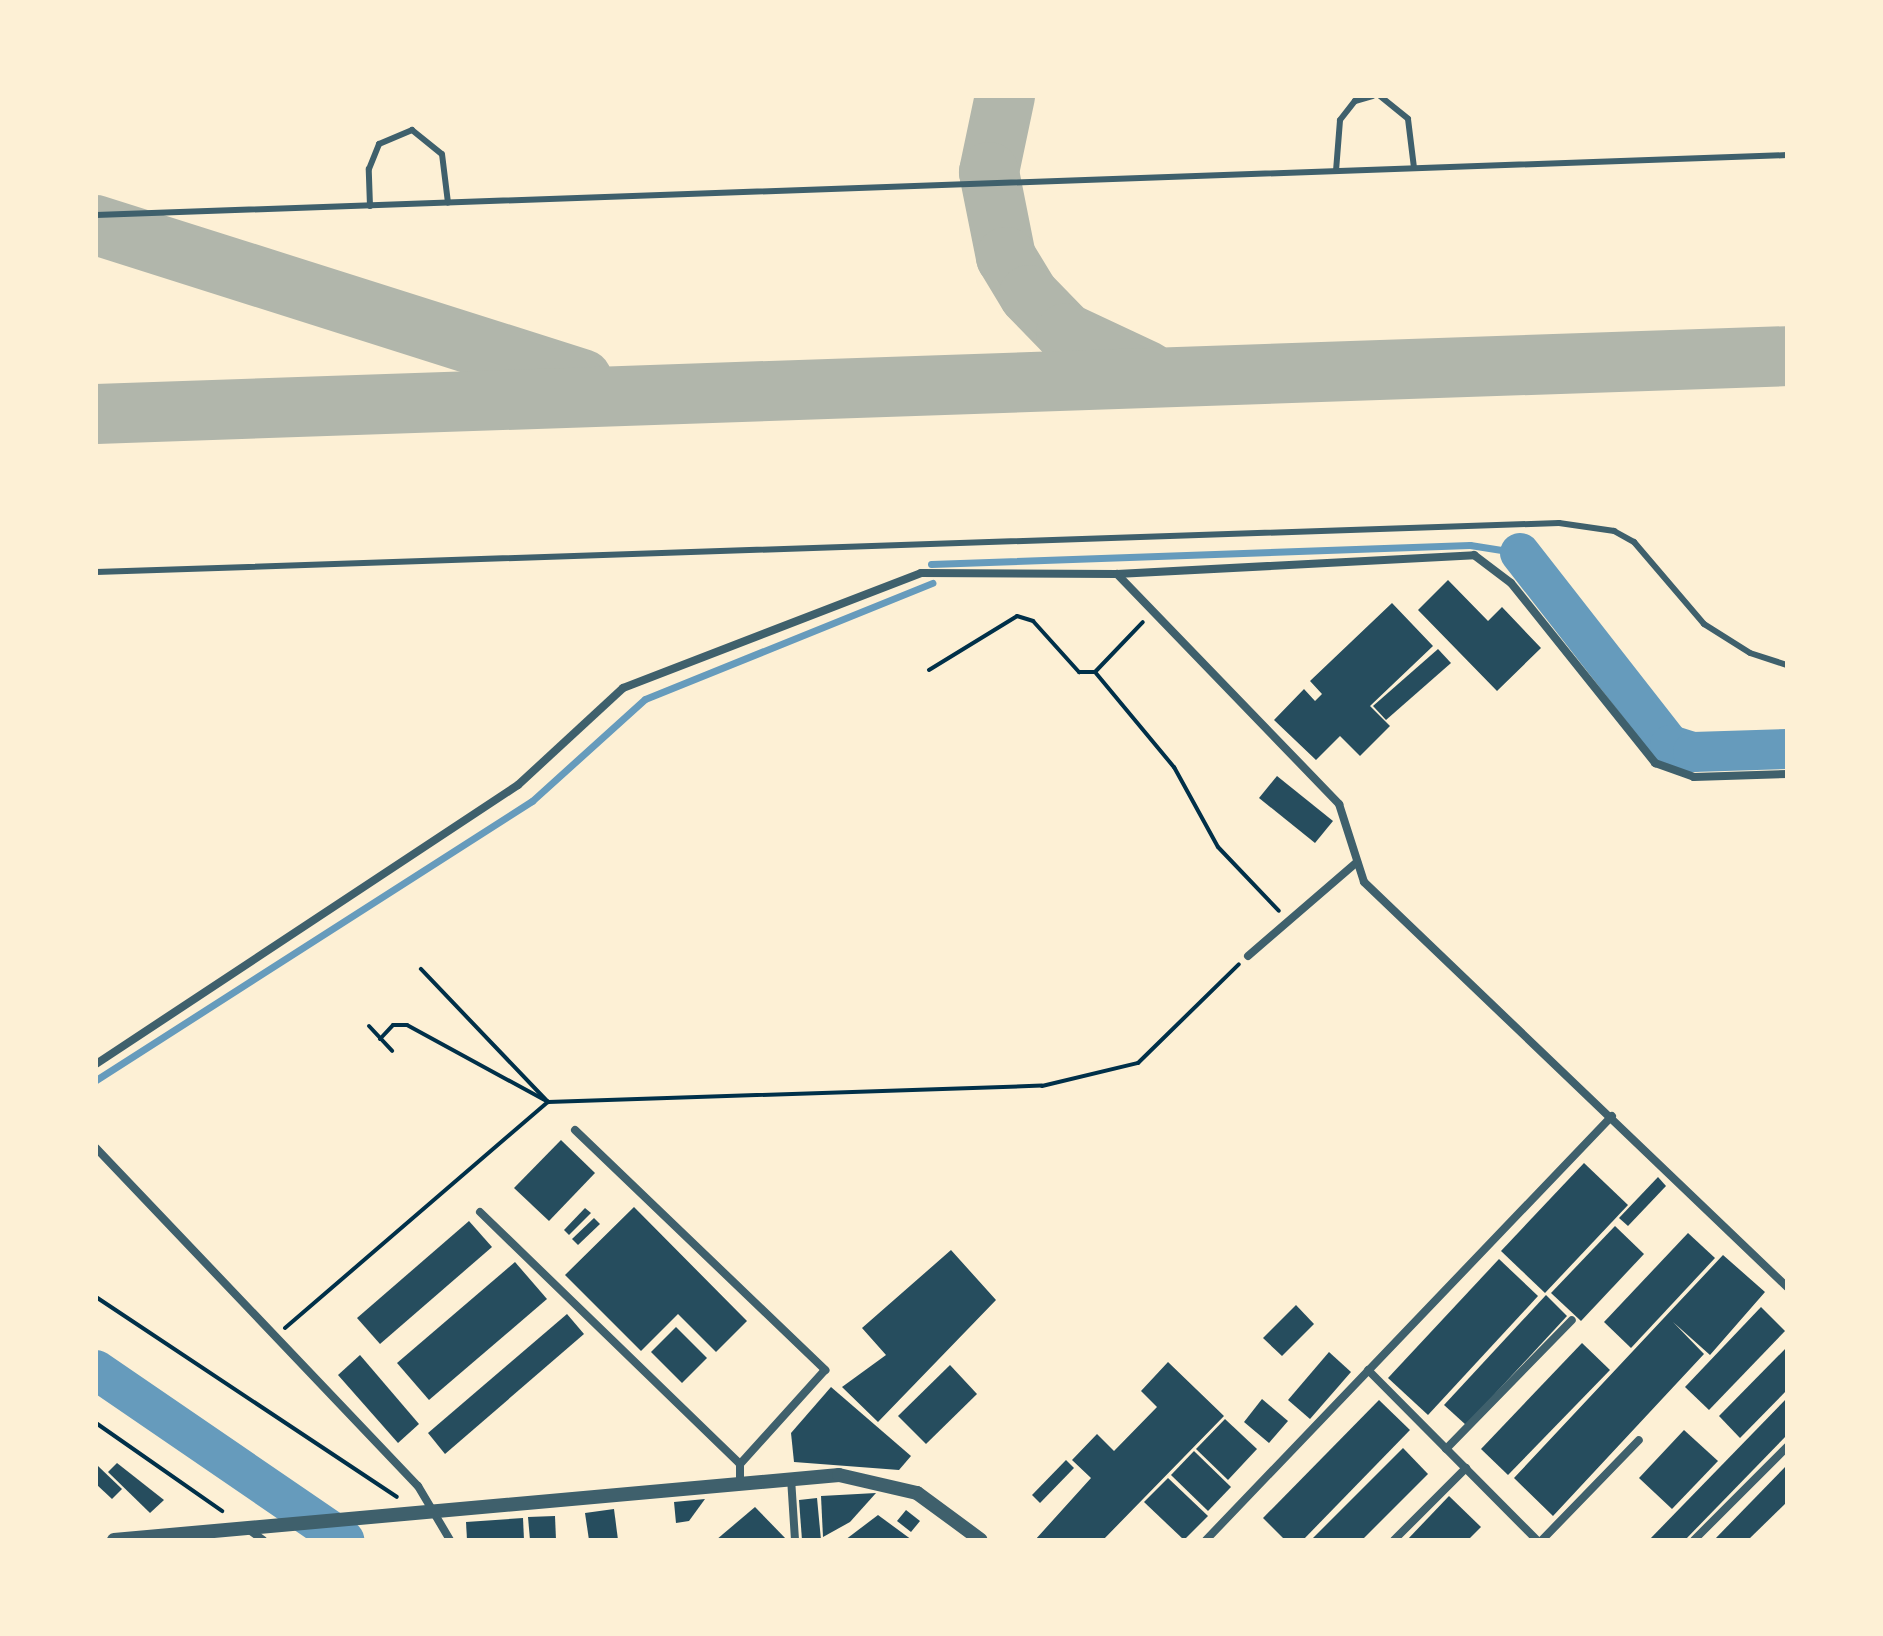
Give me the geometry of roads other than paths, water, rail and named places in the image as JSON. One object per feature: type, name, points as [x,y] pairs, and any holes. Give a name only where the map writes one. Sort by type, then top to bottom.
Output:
[{"type":"street","points":[[96,1064],[518,785],[623,688],[921,573],[1117,574],[1474,555],[1511,583],[1655,763],[1694,777],[1787,774]]},
{"type":"street","points":[[1117,574],[1339,804],[1364,882],[1612,1116],[1787,1287]]},
{"type":"street","points":[[1248,956],[1357,862]]},
{"type":"street","points":[[1206,1540],[1612,1116]]},
{"type":"street","points":[[575,1130],[825,1370],[740,1464],[740,1482]]},
{"type":"street","points":[[96,1148],[418,1486],[414,1510]]},
{"type":"street","points":[[480,1212],[740,1464]]},
{"type":"street","points":[[1446,1449],[1572,1320]]},
{"type":"street","points":[[1368,1370],[1540,1540],[1639,1440]]},
{"type":"street","points":[[1694,1540],[1787,1447]]},
{"type":"street","points":[[1394,1540],[1466,1468]]},
{"type":"street","points":[[791,1477],[795,1540]]},
{"type":"street","points":[[114,1540],[791,1477],[890,1482],[935,1503],[981,1540]]},
{"type":"street","points":[[414,1510],[450,1540]]},
{"type":"street","points":[[244,1526],[263,1540]]},
{"type":"lane","points":[[1336,171],[1335,135],[1345,109],[1372,96]]},
{"type":"lane","points":[[1380,96],[1408,119],[1414,168]]},
{"type":"lane","points":[[370,206],[369,169],[379,144],[412,130],[442,154],[448,203]]},
{"type":"lane","points":[[96,215],[1787,155]]},
{"type":"lane","points":[[96,572],[1559,523],[1614,531],[1634,542],[1704,624],[1750,653],[1787,665]]},
{"type":"waterway","points":[[931,564],[1470,545],[1520,553]]},
{"type":"waterway","points":[[1520,553],[1670,745],[1693,752],[1787,749]]},
{"type":"waterway","points":[[96,1080],[532,801],[645,699],[932,583]]},
{"type":"waterway","points":[[96,1370],[344,1540]]}]
